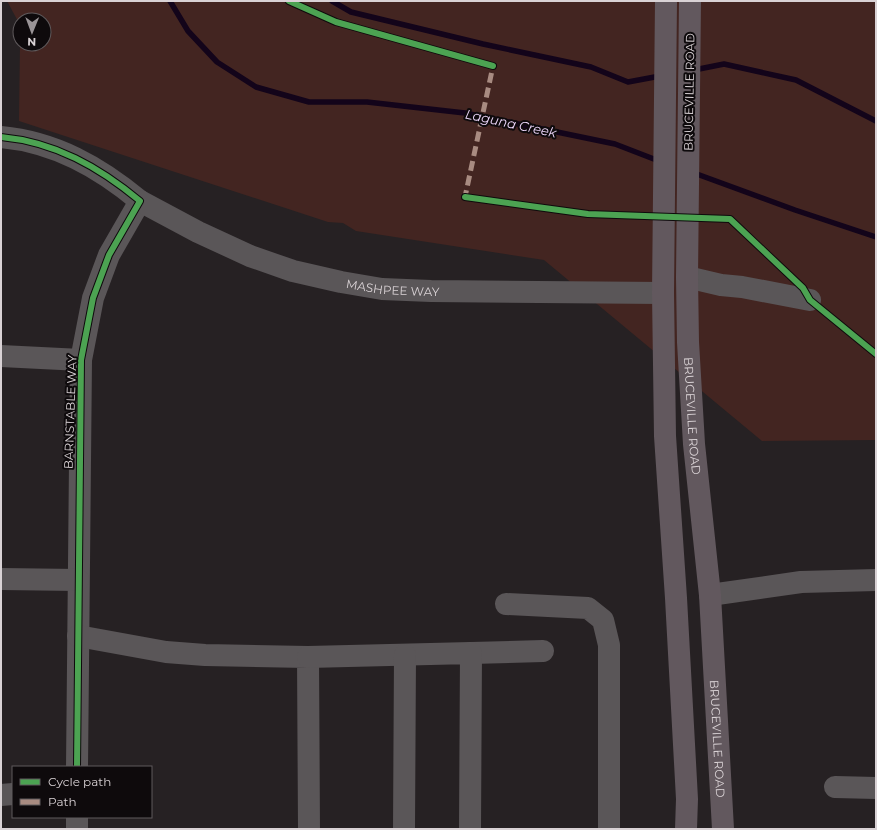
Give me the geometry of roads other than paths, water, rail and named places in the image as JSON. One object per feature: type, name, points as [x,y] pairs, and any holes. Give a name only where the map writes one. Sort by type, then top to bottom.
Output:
[{"type":"main road","name":"BRUCEVILLE ROAD","points":[[666,1],[663,293],[665,436],[687,799],[686,829]]},
{"type":"main road","name":"BRUCEVILLE ROAD","points":[[690,1],[687,239],[688,342],[694,444],[710,595],[723,829]]},
{"type":"street","points":[[1,137],[19,138],[46,145],[79,160],[118,183],[140,201]]},
{"type":"street","name":"MASHPEE WAY","points":[[140,201],[198,232],[250,256],[293,271],[341,282],[382,289],[663,293]]},
{"type":"street","name":"BARNSTABLE WAY","points":[[77,766],[81,360],[93,298],[108,255],[140,201]]},
{"type":"street","points":[[687,277],[721,285],[742,287],[810,300]]},
{"type":"street","points":[[1,356],[81,360]]},
{"type":"street","points":[[1,579],[78,580]]},
{"type":"street","points":[[710,595],[809,582],[876,580]]},
{"type":"street","points":[[506,604],[588,608],[603,620],[608,645],[609,829]]},
{"type":"street","points":[[78,636],[166,652],[205,655],[308,658],[544,651]]},
{"type":"street","points":[[470,829],[472,653]]},
{"type":"street","points":[[404,829],[405,655]]},
{"type":"street","points":[[308,658],[309,829]]},
{"type":"street","points":[[835,788],[876,788]]},
{"type":"street","points":[[1,795],[12,794]]},
{"type":"street","points":[[77,818],[77,829]]},
{"type":"waterway","name":"Laguna Creek","points":[[170,1],[188,31],[217,62],[256,87],[309,102],[367,102],[465,113],[615,144],[659,161]]},
{"type":"waterway","name":"Laguna Creek","points":[[332,1],[351,12],[483,44],[591,67],[628,82],[660,76]]},
{"type":"waterway","name":"Laguna Creek","points":[[694,70],[724,64],[796,80],[876,121]]},
{"type":"waterway","name":"Laguna Creek","points":[[694,173],[795,210],[876,237]]}]
